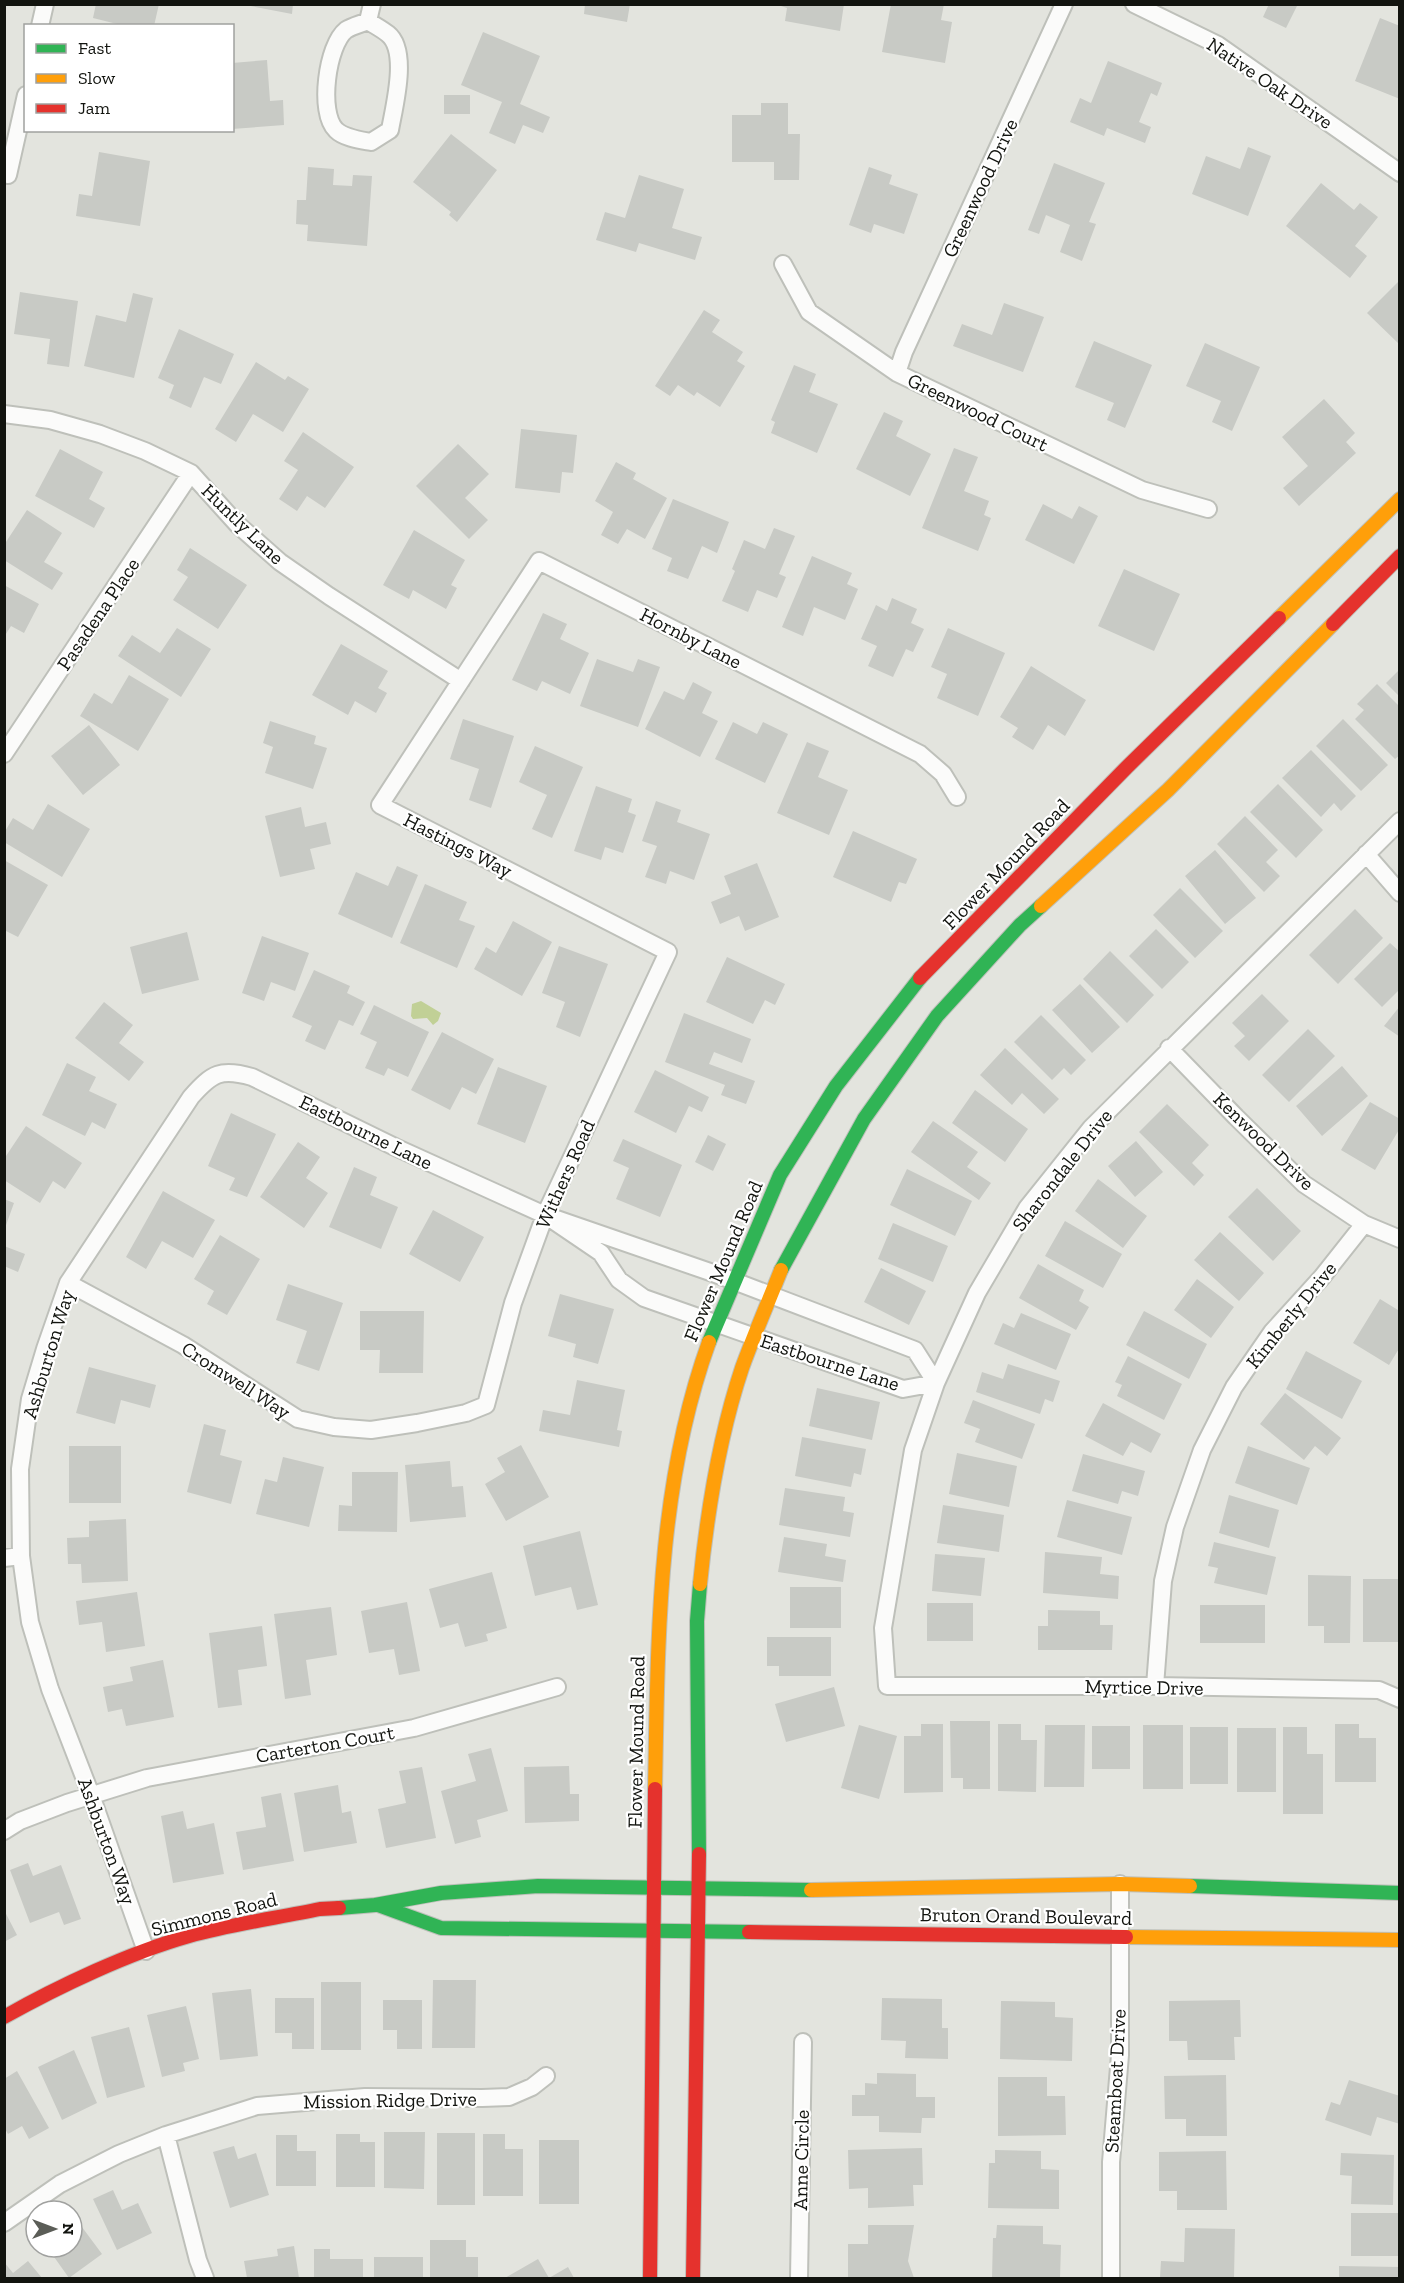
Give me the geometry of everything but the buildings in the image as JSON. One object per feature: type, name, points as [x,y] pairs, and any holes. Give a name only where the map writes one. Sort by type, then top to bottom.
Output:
[{"type":"main road","name":"Flower Mound Road","points":[[650,2278],[652,1931],[658,1627],[665,1537],[678,1455],[699,1370],[716,1323],[780,1175],[836,1086],[912,987],[1007,893],[1118,776],[1400,499]]},
{"type":"main road","points":[[693,2278],[698,1932],[697,1621],[705,1535],[725,1433],[741,1369],[753,1337],[786,1258],[864,1119],[937,1016],[1020,925],[1168,790],[1400,556]]},
{"type":"main road","name":"Bruton Orand Boulevard","points":[[653,1888],[787,1891],[1120,1884],[1400,1893]]},
{"type":"main road","name":"Simmons Road","points":[[4,2016],[44,1995],[146,1951],[190,1936],[320,1909],[375,1905],[441,1893],[538,1886],[653,1888]]},
{"type":"main road","name":"Simmons Road","points":[[375,1905],[441,1928],[652,1931]]},
{"type":"main road","name":"Bruton Orand Boulevard","points":[[652,1931],[1400,1940]]},
{"type":"street","points":[[40,24],[45,4]]},
{"type":"street","points":[[368,21],[372,4]]},
{"type":"street","name":"Greenwood Drive","points":[[897,373],[904,352],[1064,4]]},
{"type":"street","name":"Native Oak Drive","points":[[1134,4],[1218,45],[1400,173]]},
{"type":"street","points":[[368,21],[390,35],[397,52],[400,74],[390,130],[371,142],[353,138],[336,130],[328,117],[325,98],[334,47],[346,31],[368,21]]},
{"type":"street","points":[[8,175],[24,103]]},
{"type":"street","name":"Greenwood Court","points":[[783,264],[809,312],[897,373],[1142,490],[1208,509]]},
{"type":"street","name":"Huntly Lane","points":[[4,414],[50,420],[100,434],[145,451],[191,473],[237,524],[280,562],[328,596],[460,681]]},
{"type":"street","name":"Pasadena Place","points":[[4,754],[191,473]]},
{"type":"street","name":"Hornby Lane","points":[[460,681],[539,561],[920,754],[943,774],[957,797]]},
{"type":"street","name":"Hastings Way","points":[[460,681],[380,806],[668,952]]},
{"type":"street","name":"Sharondale Drive","points":[[887,1686],[883,1628],[913,1450],[936,1383],[977,1293],[1027,1208],[1090,1128],[1400,821]]},
{"type":"street","points":[[1366,854],[1400,893]]},
{"type":"street","name":"Withers Road","points":[[486,1405],[513,1303],[545,1215],[668,952]]},
{"type":"street","name":"Kenwood Drive","points":[[1170,1048],[1304,1184],[1364,1224],[1400,1239]]},
{"type":"street","name":"Eastbourne Lane","points":[[191,1097],[205,1081],[221,1072],[236,1072],[252,1077],[395,1147],[545,1215],[734,1281],[915,1350],[936,1383],[903,1389],[644,1299],[620,1280],[601,1253],[545,1215]]},
{"type":"street","name":"Ashburton Way","points":[[146,1951],[47,1678],[13,1557],[20,1469],[30,1399],[68,1283],[191,1097]]},
{"type":"street","name":"Kimberly Drive","points":[[1155,1686],[1163,1581],[1175,1527],[1202,1450],[1234,1387],[1272,1332],[1322,1277],[1364,1224]]},
{"type":"street","name":"Cromwell Way","points":[[68,1283],[183,1345],[298,1419],[334,1428],[371,1430],[417,1424],[466,1413],[486,1405]]},
{"type":"street","name":"Myrtice Drive","points":[[887,1686],[1155,1686],[1379,1690],[1400,1699]]},
{"type":"street","name":"Carterton Court","points":[[4,1831],[20,1821],[91,1795],[147,1778],[414,1728],[557,1687]]},
{"type":"street","name":"Steamboat Drive","points":[[1111,2278],[1111,2162],[1120,2055],[1120,1884]]},
{"type":"street","name":"Anne Circle","points":[[799,2278],[803,2042]]},
{"type":"street","name":"Mission Ridge Drive","points":[[4,2223],[60,2184],[119,2154],[166,2135],[257,2106],[365,2097],[509,2097],[532,2088],[546,2076]]},
{"type":"street","points":[[166,2135],[198,2260],[205,2278]]},
{"type":"shaded area","points":[[421,1001],[441,1013],[438,1021],[433,1025],[427,1018],[413,1019],[411,1016],[412,1004]]},
{"type":"traffic: fast","points":[[781,1270],[864,1119],[937,1016],[1020,925],[1041,906]]},
{"type":"traffic: fast","points":[[709,1342],[780,1175],[836,1086],[920,978]]},
{"type":"traffic: fast","points":[[699,1854],[697,1621],[700,1584]]},
{"type":"traffic: fast","points":[[339,1908],[375,1905],[441,1893],[538,1886],[811,1890]]},
{"type":"traffic: fast","points":[[1190,1886],[1400,1893]]},
{"type":"traffic: fast","points":[[378,1905],[441,1928],[749,1932]]},
{"type":"traffic: slow","points":[[1279,618],[1400,499]]},
{"type":"traffic: slow","points":[[1041,906],[1168,790],[1333,624]]},
{"type":"traffic: slow","points":[[700,1584],[706,1530],[727,1420],[742,1368],[781,1270]]},
{"type":"traffic: slow","points":[[655,1789],[657,1676],[670,1507],[679,1452],[692,1396],[709,1342]]},
{"type":"traffic: slow","points":[[811,1890],[1120,1884],[1190,1886]]},
{"type":"traffic: slow","points":[[1126,1937],[1400,1940]]},
{"type":"traffic: jam","points":[[1333,624],[1400,556]]},
{"type":"traffic: jam","points":[[920,978],[1127,767],[1279,618]]},
{"type":"traffic: jam","points":[[650,2278],[655,1789]]},
{"type":"traffic: jam","points":[[693,2278],[699,1854]]},
{"type":"traffic: jam","points":[[4,2017],[95,1971],[166,1943],[238,1925],[320,1909],[339,1908]]},
{"type":"traffic: jam","points":[[749,1932],[1126,1937]]}]
